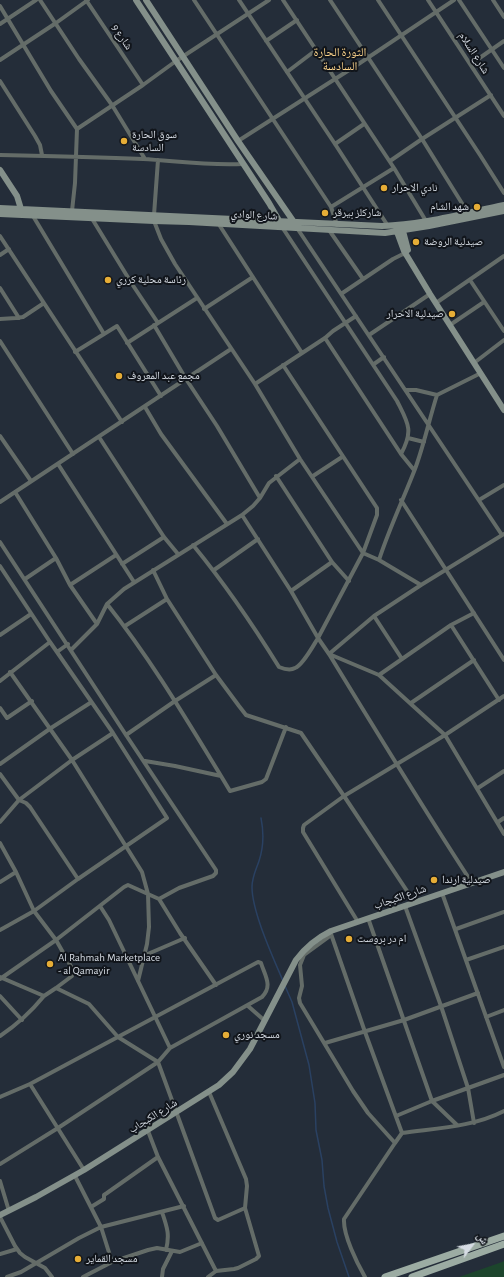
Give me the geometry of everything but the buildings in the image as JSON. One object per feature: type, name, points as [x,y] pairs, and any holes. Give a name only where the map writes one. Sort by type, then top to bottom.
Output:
[{"type":"main road","points":[[136,0],[281,225]]},
{"type":"main road","points":[[146,0],[238,141],[296,225]]},
{"type":"main road","points":[[0,170],[17,196],[21,209]]},
{"type":"main road","name":"شارع الوادي","points":[[154,218],[218,224],[388,226],[426,221],[504,205]]},
{"type":"main road","name":"شارع الوادي","points":[[0,208],[72,211],[91,215]]},
{"type":"main road","name":"شارع الوادي","points":[[296,225],[329,230],[384,233],[504,211]]},
{"type":"main road","name":"شارع الوادي","points":[[0,214],[33,216],[91,215],[281,225]]},
{"type":"main road","points":[[400,231],[408,250],[408,255],[430,294],[504,409]]},
{"type":"main road","name":"شارع الكبجاب","points":[[0,1216],[75,1176],[220,1085],[243,1061],[250,1050],[296,960],[305,949],[317,940],[368,918],[504,872]]},
{"type":"main road","points":[[385,1277],[504,1236]]},
{"type":"main road","points":[[412,1277],[504,1244]]},
{"type":"street","points":[[0,24],[36,0]]},
{"type":"street","points":[[40,0],[79,59],[112,105],[145,159]]},
{"type":"street","points":[[0,60],[56,23],[87,0]]},
{"type":"street","name":"شارع 9","points":[[87,0],[143,85]]},
{"type":"street","points":[[194,0],[331,207],[337,225]]},
{"type":"street","points":[[239,0],[388,226]]},
{"type":"street","points":[[77,129],[216,34],[269,0]]},
{"type":"street","points":[[283,0],[390,161],[426,221]]},
{"type":"street","points":[[330,0],[422,139],[468,213]]},
{"type":"street","points":[[378,0],[504,193]]},
{"type":"street","name":"شارع السلام","points":[[428,0],[491,95],[502,108],[504,116]]},
{"type":"street","points":[[238,141],[454,0]]},
{"type":"street","points":[[459,0],[504,68]]},
{"type":"street","points":[[493,0],[504,17]]},
{"type":"street","points":[[0,6],[77,129],[72,211]]},
{"type":"street","points":[[266,41],[297,20]]},
{"type":"street","points":[[471,64],[504,41]]},
{"type":"street","points":[[287,72],[316,50]]},
{"type":"street","points":[[0,81],[35,136],[40,145],[42,155]]},
{"type":"street","points":[[390,161],[491,95]]},
{"type":"street","points":[[335,144],[364,124]]},
{"type":"street","points":[[0,155],[76,156],[145,159],[199,164],[243,164]]},
{"type":"street","points":[[158,160],[154,218],[160,239],[231,350],[255,384],[300,459],[313,476],[363,553],[379,560],[421,585]]},
{"type":"street","points":[[331,207],[394,168]]},
{"type":"street","points":[[91,215],[156,324],[186,379],[217,426],[260,498]]},
{"type":"street","points":[[33,216],[104,334]]},
{"type":"street","points":[[218,224],[302,353]]},
{"type":"street","points":[[281,225],[397,401],[409,425],[408,442],[401,454]]},
{"type":"street","points":[[296,225],[503,534],[374,616],[329,654]]},
{"type":"street","points":[[329,230],[363,279]]},
{"type":"street","points":[[0,236],[122,422]]},
{"type":"street","points":[[0,255],[9,249]]},
{"type":"street","points":[[341,294],[393,259],[403,254],[408,255]]},
{"type":"street","points":[[436,303],[504,256]]},
{"type":"street","points":[[204,308],[253,277]]},
{"type":"street","points":[[470,280],[504,331]]},
{"type":"street","points":[[0,288],[19,318]]},
{"type":"street","points":[[369,335],[430,294]]},
{"type":"street","points":[[127,343],[197,298]]},
{"type":"street","points":[[450,325],[484,302]]},
{"type":"street","points":[[0,318],[19,318],[27,315],[44,303]]},
{"type":"street","points":[[255,384],[356,316]]},
{"type":"street","points":[[75,352],[117,326],[161,396]]},
{"type":"street","points":[[325,338],[401,454],[414,470]]},
{"type":"street","points":[[474,363],[504,340]]},
{"type":"street","points":[[0,341],[2,349],[73,454]]},
{"type":"street","points":[[0,502],[231,350]]},
{"type":"street","points":[[374,364],[384,357]]},
{"type":"street","points":[[193,546],[214,570],[279,667],[288,670],[296,668],[301,664],[318,638],[350,581],[363,553],[377,515],[377,508],[342,457],[283,365]]},
{"type":"street","points":[[406,390],[416,390],[437,395],[480,373]]},
{"type":"street","points":[[379,560],[387,534],[424,442],[430,415],[437,395]]},
{"type":"street","points":[[145,407],[161,434],[227,524]]},
{"type":"street","points":[[0,436],[31,481]]},
{"type":"street","points":[[99,437],[164,537],[178,554]]},
{"type":"street","points":[[408,438],[424,442]]},
{"type":"street","points":[[313,476],[342,457]]},
{"type":"street","points":[[72,650],[97,624],[107,604],[124,589],[242,515],[260,498],[268,483],[300,459]]},
{"type":"street","points":[[58,464],[134,582]]},
{"type":"street","points":[[276,476],[332,562],[350,581]]},
{"type":"street","points":[[479,500],[504,485]]},
{"type":"street","points":[[15,492],[56,558],[70,585],[97,624]]},
{"type":"street","points":[[401,500],[504,660]]},
{"type":"street","points":[[242,515],[398,764],[422,807],[472,883]]},
{"type":"street","points":[[122,564],[164,537]]},
{"type":"street","points":[[214,570],[258,539]]},
{"type":"street","points":[[0,542],[216,870],[216,873],[213,876],[180,888],[159,898]]},
{"type":"street","points":[[70,585],[116,555]]},
{"type":"street","points":[[25,579],[56,558]]},
{"type":"street","points":[[291,591],[332,562]]},
{"type":"street","points":[[0,566],[90,703],[113,733],[167,818],[127,847],[78,878],[34,911],[0,930]]},
{"type":"street","points":[[153,570],[167,599],[216,675],[246,715],[301,733],[414,903]]},
{"type":"street","points":[[125,626],[167,599]]},
{"type":"street","points":[[107,604],[125,626],[175,701],[230,791],[264,781],[266,779],[286,727]]},
{"type":"street","points":[[379,675],[451,625],[474,613]]},
{"type":"street","points":[[0,635],[31,614]]},
{"type":"street","points":[[374,616],[402,659]]},
{"type":"street","points":[[451,625],[499,700]]},
{"type":"street","points":[[0,680],[50,642]]},
{"type":"street","points":[[57,652],[68,644]]},
{"type":"street","points":[[329,654],[379,675],[444,735],[478,788],[504,834]]},
{"type":"street","points":[[411,703],[474,660]]},
{"type":"street","points":[[10,672],[51,728],[142,872],[148,894],[149,927],[147,944],[138,981]]},
{"type":"street","points":[[126,735],[216,675]]},
{"type":"street","points":[[358,922],[303,832],[304,826],[344,796],[398,764],[504,696]]},
{"type":"street","points":[[0,708],[7,718],[32,701]]},
{"type":"street","points":[[0,764],[90,703]]},
{"type":"street","points":[[0,822],[19,800],[72,760],[113,733]]},
{"type":"street","points":[[144,761],[221,776]]},
{"type":"street","points":[[478,788],[504,771]]},
{"type":"street","points":[[0,774],[19,800],[26,803],[30,807],[78,878]]},
{"type":"street","points":[[498,822],[504,818]]},
{"type":"street","points":[[0,843],[16,872],[34,911],[56,940],[73,970],[72,976],[44,996],[31,1013],[0,1036]]},
{"type":"street","points":[[0,882],[16,872]]},
{"type":"street","points":[[1,978],[56,940],[126,886],[159,898],[216,984]]},
{"type":"street","points":[[442,893],[486,1017],[502,1054],[504,1067]]},
{"type":"street","points":[[100,906],[109,920],[170,1048]]},
{"type":"street","points":[[405,906],[441,1006],[468,1088],[474,1123]]},
{"type":"street","points":[[456,929],[504,912]]},
{"type":"street","points":[[368,918],[432,1101],[457,1125]]},
{"type":"street","points":[[395,1143],[368,1113],[353,1091],[300,1003],[299,998],[302,986],[300,964],[304,956],[331,933],[402,1133]]},
{"type":"street","points":[[143,956],[185,938]]},
{"type":"street","points":[[466,960],[504,947]]},
{"type":"street","points":[[0,1097],[30,1084],[260,962],[268,986],[268,992],[262,997],[170,1048],[158,1062],[58,1128],[0,1164]]},
{"type":"street","points":[[1,978],[44,996]]},
{"type":"street","points":[[56,988],[89,1004],[118,1037],[158,1062],[215,1218],[218,1220],[245,1208]]},
{"type":"street","points":[[325,1043],[404,1020],[478,993]]},
{"type":"street","points":[[0,996],[22,1020]]},
{"type":"street","points":[[248,1006],[265,1021]]},
{"type":"street","points":[[486,1017],[504,1010]]},
{"type":"street","points":[[396,1116],[432,1101],[504,1075]]},
{"type":"street","points":[[30,1084],[84,1170]]},
{"type":"street","points":[[208,1277],[216,1271],[234,1269],[256,1259],[259,1256],[245,1208],[247,1186],[246,1179],[209,1092]]},
{"type":"street","points":[[365,1277],[352,1251],[344,1220],[402,1133],[474,1123],[504,1111]]},
{"type":"street","points":[[148,1131],[158,1157],[216,1271]]},
{"type":"street","points":[[91,1206],[104,1199],[104,1195],[158,1157]]},
{"type":"street","points":[[75,1176],[101,1227],[112,1262]]},
{"type":"street","points":[[0,1181],[9,1211]]},
{"type":"street","points":[[7,1277],[37,1264],[79,1238],[101,1227],[184,1206]]},
{"type":"street","points":[[162,1212],[169,1233],[166,1250]]},
{"type":"street","points":[[0,1216],[17,1250],[25,1257],[45,1268],[52,1277]]},
{"type":"street","points":[[83,1277],[112,1262],[148,1250],[157,1248],[172,1251],[183,1251],[202,1243]]},
{"type":"street","points":[[0,1254],[17,1250]]},
{"type":"street","points":[[162,1277],[163,1269],[172,1251]]},
{"type":"green space","points":[[504,1261],[504,1277],[459,1277],[502,1262]]},
{"type":"waterway","points":[[261,818],[263,845],[254,874],[252,887],[253,897],[259,921],[283,981]]},
{"type":"waterway","points":[[285,986],[292,1002],[309,1065],[315,1103],[316,1130],[322,1160],[324,1186],[328,1208],[337,1242],[349,1277]]},
{"type":"place","name":"سوق الحارة السادسة","points":[[124,141]]},
{"type":"place","name":"نادي الاحرار","points":[[384,188]]},
{"type":"place","name":"شهد الشام","points":[[477,207]]},
{"type":"place","name":"شاركلز بيرقر","points":[[325,213]]},
{"type":"place","name":"صيدلية الروضة","points":[[416,242]]},
{"type":"place","name":"رئاسة محلية كرري","points":[[108,280]]},
{"type":"place","name":"صيدلية الاحرار","points":[[452,314]]},
{"type":"place","name":"مجمع عبد المعروف","points":[[119,376]]},
{"type":"place","name":"صيدلية ارندا","points":[[434,880]]},
{"type":"place","name":"ام در بروست","points":[[349,939]]},
{"type":"place","name":"Al Rahmah Marketplace - al Qamayir","points":[[50,964]]},
{"type":"place","name":"مسجد نوري","points":[[226,1035]]},
{"type":"place","name":"مسجد القماير","points":[[78,1259]]},
{"type":"district","name":"الثورة الحارة السادسة","points":[[340,59]]}]
